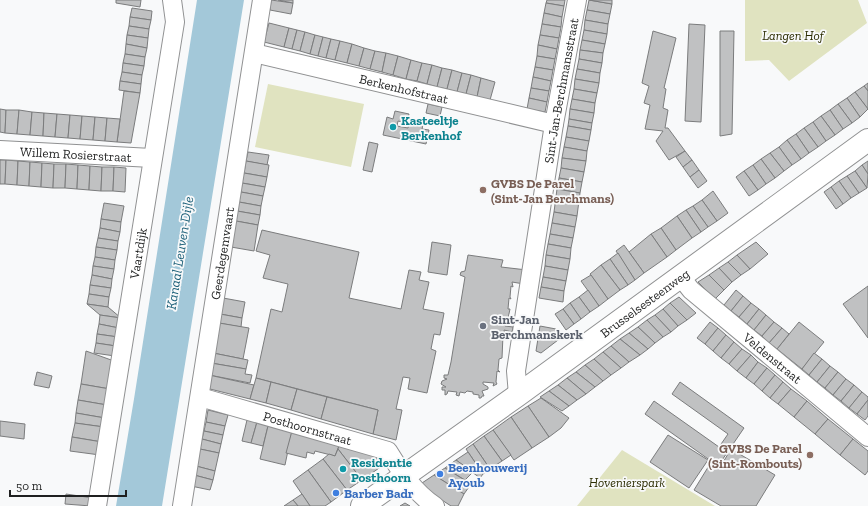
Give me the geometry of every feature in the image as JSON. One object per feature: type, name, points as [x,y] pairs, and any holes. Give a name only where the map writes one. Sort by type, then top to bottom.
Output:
[{"type":"street","name":"Vaartdijk","points":[[97,506],[175,22],[172,0]]},
{"type":"street","name":"Geerdegemvaart","points":[[182,506],[262,0]]},
{"type":"street","name":"Sint-Jan-Berchmansstraat","points":[[518,395],[516,371],[554,124],[577,0]]},
{"type":"street","name":"Berkenhofstraat","points":[[254,53],[554,124]]},
{"type":"street","name":"Brusselsesteenweg","points":[[362,506],[518,395],[868,140]]},
{"type":"street","name":"Willem Rosierstraat","points":[[0,150],[152,158]]},
{"type":"street","name":"Veldenstraat","points":[[680,276],[691,290],[868,437]]},
{"type":"street","name":"Posthoornstraat","points":[[200,397],[388,451],[403,476],[425,500],[435,506]]},
{"type":"green space","name":"Langen Hof","points":[[745,0],[858,0],[867,23],[789,81],[769,60],[745,61]]},
{"type":"green space","points":[[268,84],[364,104],[351,167],[255,147]]},
{"type":"green space","name":"Hovenierspark","points":[[622,450],[715,506],[577,506]]},
{"type":"water","name":"Kanaal Leuven-Dijle","points":[[197,0],[244,0],[162,506],[116,506],[134,399]]},
{"type":"building","points":[[116,0],[141,0],[140,7],[116,3]]},
{"type":"building","points":[[271,0],[293,3],[291,14],[270,10]]},
{"type":"building","points":[[278,0],[293,0],[293,3]]},
{"type":"building","points":[[547,0],[565,0],[564,6],[546,3]]},
{"type":"building","points":[[589,0],[612,4],[610,14],[587,10]]},
{"type":"building","points":[[589,0],[612,0],[612,4]]},
{"type":"building","points":[[546,3],[564,6],[562,17],[544,13]]},
{"type":"building","points":[[132,8],[152,11],[151,20],[130,17]]},
{"type":"building","points":[[587,10],[610,14],[608,24],[585,20]]},
{"type":"building","points":[[544,13],[562,17],[561,27],[542,24]]},
{"type":"building","points":[[130,17],[151,20],[149,29],[129,26]]},
{"type":"building","points":[[585,20],[608,24],[607,34],[584,30]]},
{"type":"building","points":[[269,23],[289,28],[284,47],[264,42]]},
{"type":"building","points":[[542,24],[561,27],[559,38],[540,35]]},
{"type":"building","points":[[689,24],[705,25],[701,122],[685,121]]},
{"type":"building","points":[[129,26],[149,29],[148,38],[127,35]]},
{"type":"building","points":[[289,28],[297,30],[292,49],[284,47]]},
{"type":"building","points":[[297,30],[305,32],[300,51],[292,49]]},
{"type":"building","points":[[584,30],[607,34],[605,44],[582,40]]},
{"type":"building","points":[[653,31],[676,38],[664,88],[666,89],[663,108],[668,110],[665,128],[668,128],[685,151],[669,160],[656,141],[663,131],[645,129],[650,105],[644,103],[649,86],[642,83]]},
{"type":"building","points":[[720,31],[734,31],[732,134],[720,136]]},
{"type":"building","points":[[305,32],[315,35],[310,54],[300,51]]},
{"type":"building","points":[[127,35],[148,38],[147,48],[126,44]]},
{"type":"building","points":[[315,35],[323,37],[318,56],[310,54]]},
{"type":"building","points":[[540,35],[559,38],[557,49],[538,45]]},
{"type":"building","points":[[323,37],[331,39],[326,58],[318,56]]},
{"type":"building","points":[[331,39],[340,41],[335,60],[326,58]]},
{"type":"building","points":[[582,40],[605,44],[603,53],[580,50]]},
{"type":"building","points":[[340,41],[352,44],[347,63],[335,60]]},
{"type":"building","points":[[126,44],[147,48],[145,57],[125,54]]},
{"type":"building","points":[[352,44],[364,48],[359,66],[347,63]]},
{"type":"building","points":[[538,45],[557,49],[555,59],[537,56]]},
{"type":"building","points":[[364,48],[375,51],[370,69],[359,66]]},
{"type":"building","points":[[580,50],[603,53],[602,63],[579,59]]},
{"type":"building","points":[[375,51],[386,53],[382,72],[370,69]]},
{"type":"building","points":[[386,53],[398,56],[393,75],[382,72]]},
{"type":"building","points":[[125,54],[145,57],[144,66],[123,63]]},
{"type":"building","points":[[398,56],[411,60],[406,79],[393,75]]},
{"type":"building","points":[[537,56],[555,59],[553,70],[535,67]]},
{"type":"building","points":[[579,59],[602,63],[600,73],[577,69]]},
{"type":"building","points":[[411,60],[422,63],[417,81],[406,79]]},
{"type":"building","points":[[123,63],[144,66],[142,75],[122,72]]},
{"type":"building","points":[[422,63],[432,65],[427,84],[417,81]]},
{"type":"building","points":[[432,65],[442,68],[437,87],[427,84]]},
{"type":"building","points":[[535,67],[553,70],[551,81],[533,77]]},
{"type":"building","points":[[442,68],[452,70],[447,89],[437,87]]},
{"type":"building","points":[[577,69],[600,73],[599,83],[575,79]]},
{"type":"building","points":[[452,70],[462,73],[457,92],[447,89]]},
{"type":"building","points":[[122,72],[142,75],[141,84],[120,81]]},
{"type":"building","points":[[462,73],[471,75],[466,94],[457,92]]},
{"type":"building","points":[[471,75],[481,78],[477,97],[466,94]]},
{"type":"building","points":[[533,77],[551,81],[549,91],[531,88]]},
{"type":"building","points":[[481,78],[495,82],[490,100],[477,97]]},
{"type":"building","points":[[575,79],[599,83],[597,93],[574,89]]},
{"type":"building","points":[[120,81],[141,84],[140,93],[119,90]]},
{"type":"building","points":[[868,83],[868,91],[864,86]]},
{"type":"building","points":[[864,86],[868,91],[868,109],[855,92]]},
{"type":"building","points":[[531,88],[549,91],[547,102],[529,98]]},
{"type":"building","points":[[574,89],[597,93],[595,103],[572,99]]},
{"type":"building","points":[[124,91],[140,93],[131,143],[117,142]]},
{"type":"building","points":[[855,92],[868,109],[860,117],[847,98]]},
{"type":"building","points":[[529,98],[547,102],[545,112],[527,109]]},
{"type":"building","points":[[847,98],[860,117],[852,123],[838,104]]},
{"type":"building","points":[[572,99],[595,103],[594,113],[570,109]]},
{"type":"building","points":[[428,104],[442,107],[440,116],[426,113]]},
{"type":"building","points":[[838,104],[852,123],[843,129],[830,110]]},
{"type":"building","points":[[0,109],[6,110],[5,133],[0,132]]},
{"type":"building","points":[[570,109],[594,113],[592,123],[569,119]]},
{"type":"building","points":[[6,110],[19,110],[17,134],[5,133]]},
{"type":"building","points":[[19,110],[32,112],[30,135],[17,134]]},
{"type":"building","points":[[830,110],[843,129],[835,135],[821,116]]},
{"type":"building","name":"Kasteeltje Berkenhof","points":[[395,111],[409,114],[407,123],[398,121],[397,126],[408,128],[409,122],[423,125],[422,129],[429,130],[426,144],[383,135],[387,117],[393,119]]},
{"type":"building","points":[[32,112],[44,113],[43,136],[30,135]]},
{"type":"building","points":[[44,113],[57,114],[55,137],[43,136]]},
{"type":"building","points":[[57,114],[70,115],[68,138],[55,137]]},
{"type":"building","points":[[70,115],[82,116],[80,139],[68,138]]},
{"type":"building","points":[[82,116],[95,117],[93,140],[80,139]]},
{"type":"building","points":[[821,116],[835,135],[826,141],[813,122]]},
{"type":"building","points":[[95,117],[107,118],[105,141],[93,140]]},
{"type":"building","points":[[107,118],[120,119],[117,142],[105,141]]},
{"type":"building","points":[[569,119],[592,123],[591,130],[568,126]]},
{"type":"building","points":[[813,122],[826,141],[818,147],[804,128]]},
{"type":"building","points":[[568,126],[591,130],[589,141],[566,137]]},
{"type":"building","points":[[804,128],[818,147],[809,153],[796,134]]},
{"type":"building","points":[[796,134],[809,153],[801,159],[787,140]]},
{"type":"building","points":[[566,137],[589,141],[587,151],[564,147]]},
{"type":"building","points":[[787,140],[801,159],[792,165],[779,147]]},
{"type":"building","points":[[369,142],[378,144],[372,172],[363,170]]},
{"type":"building","points":[[564,147],[587,151],[586,161],[562,158]]},
{"type":"building","points":[[779,147],[792,165],[784,171],[770,153]]},
{"type":"building","points":[[685,151],[692,160],[683,167],[676,157]]},
{"type":"building","points":[[248,152],[269,155],[267,165],[246,161]]},
{"type":"building","points":[[770,153],[784,171],[775,178],[761,159]]},
{"type":"building","points":[[562,158],[586,161],[584,172],[561,168]]},
{"type":"building","points":[[761,159],[775,178],[766,184],[753,165]]},
{"type":"building","points":[[0,160],[6,160],[5,184],[0,184]]},
{"type":"building","points":[[6,160],[18,161],[17,185],[5,184]]},
{"type":"building","points":[[692,160],[699,170],[690,177],[683,167]]},
{"type":"building","points":[[18,161],[30,162],[29,186],[17,185]]},
{"type":"building","points":[[246,161],[269,165],[267,177],[244,173]]},
{"type":"building","points":[[868,161],[868,174],[862,165]]},
{"type":"building","points":[[30,162],[42,163],[41,187],[29,186]]},
{"type":"building","points":[[42,163],[54,164],[53,188],[41,187]]},
{"type":"building","points":[[54,164],[66,164],[65,188],[53,188]]},
{"type":"building","points":[[66,164],[78,165],[77,189],[65,188]]},
{"type":"building","points":[[78,165],[90,166],[89,190],[77,189]]},
{"type":"building","points":[[753,165],[766,184],[758,190],[744,171]]},
{"type":"building","points":[[862,165],[868,174],[867,188],[855,171]]},
{"type":"building","points":[[90,166],[102,167],[101,191],[89,190]]},
{"type":"building","points":[[102,167],[114,167],[113,191],[101,191]]},
{"type":"building","points":[[114,167],[126,168],[125,192],[113,191]]},
{"type":"building","points":[[561,168],[584,172],[582,182],[559,178]]},
{"type":"building","points":[[699,170],[707,181],[698,188],[690,177]]},
{"type":"building","points":[[744,171],[758,190],[749,196],[736,177]]},
{"type":"building","points":[[855,171],[867,188],[859,193],[847,176]]},
{"type":"building","points":[[244,173],[267,177],[265,187],[242,183]]},
{"type":"building","points":[[847,176],[859,193],[851,198],[839,181]]},
{"type":"building","points":[[559,178],[582,182],[580,193],[557,189]]},
{"type":"building","points":[[839,181],[851,198],[843,204],[831,187]]},
{"type":"building","points":[[242,183],[265,187],[263,196],[241,192]]},
{"type":"building","points":[[831,187],[843,204],[836,209],[824,192]]},
{"type":"building","points":[[557,189],[580,193],[577,216],[554,212]]},
{"type":"building","points":[[713,191],[728,213],[717,221],[702,200]]},
{"type":"building","points":[[241,192],[263,196],[261,206],[239,202]]},
{"type":"building","points":[[702,200],[717,221],[708,227],[693,206]]},
{"type":"building","points":[[239,202],[261,206],[260,215],[237,211]]},
{"type":"building","points":[[104,203],[124,206],[121,222],[101,219]]},
{"type":"building","points":[[693,206],[708,227],[701,232],[686,210]]},
{"type":"building","points":[[686,210],[701,232],[692,238],[677,216]]},
{"type":"building","points":[[237,211],[260,215],[258,225],[236,221]]},
{"type":"building","points":[[554,212],[577,216],[575,227],[552,223]]},
{"type":"building","points":[[677,216],[692,238],[676,250],[661,228]]},
{"type":"building","points":[[101,219],[121,222],[120,232],[100,228]]},
{"type":"building","points":[[236,221],[258,225],[254,251],[231,247]]},
{"type":"building","points":[[552,223],[575,227],[573,238],[550,234]]},
{"type":"building","points":[[100,228],[120,232],[118,241],[98,238]]},
{"type":"building","points":[[661,228],[676,250],[667,257],[651,234]]},
{"type":"building","points":[[262,230],[359,252],[349,298],[401,309],[409,270],[421,272],[419,280],[429,282],[423,309],[444,313],[440,335],[434,334],[431,349],[436,351],[427,393],[408,389],[410,378],[403,377],[396,409],[402,410],[396,440],[373,434],[378,410],[256,378],[271,309],[282,312],[288,284],[263,278],[270,255],[256,251]]},
{"type":"building","points":[[550,234],[573,238],[571,248],[548,244]]},
{"type":"building","points":[[651,234],[667,257],[644,273],[629,252]]},
{"type":"building","points":[[98,238],[118,241],[117,250],[96,247]]},
{"type":"building","points":[[432,242],[451,245],[447,275],[428,272]]},
{"type":"building","points":[[756,242],[768,254],[750,269],[737,255]]},
{"type":"building","points":[[548,244],[571,248],[570,259],[546,255]]},
{"type":"building","points":[[624,245],[644,273],[635,280],[616,251]]},
{"type":"building","points":[[96,247],[117,250],[115,260],[95,257]]},
{"type":"building","points":[[618,253],[635,280],[628,285],[610,259]]},
{"type":"building","name":"Sint-Jan Berchmanskerk","points":[[468,255],[503,260],[501,267],[527,270],[524,284],[512,282],[513,287],[511,286],[511,299],[509,298],[508,309],[510,309],[505,326],[513,327],[512,332],[504,330],[505,335],[503,335],[502,358],[499,359],[498,370],[500,372],[497,371],[497,384],[493,386],[494,383],[483,382],[488,389],[482,391],[484,396],[481,398],[479,398],[479,395],[473,394],[473,392],[467,391],[465,393],[460,392],[459,396],[456,395],[457,392],[448,391],[445,395],[445,390],[442,390],[442,387],[446,387],[441,384],[442,381],[447,379],[444,378],[444,375],[448,375],[451,362],[465,277],[460,275],[461,272],[465,271]]},
{"type":"building","points":[[546,255],[570,259],[568,270],[545,266]]},
{"type":"building","points":[[737,255],[750,269],[741,275],[728,262]]},
{"type":"building","points":[[95,257],[115,260],[114,269],[93,266]]},
{"type":"building","points":[[610,259],[628,285],[620,290],[601,265]]},
{"type":"building","points":[[728,262],[741,275],[732,282],[719,268]]},
{"type":"building","points":[[601,265],[620,290],[608,299],[590,274]]},
{"type":"building","points":[[93,266],[114,269],[112,279],[92,275]]},
{"type":"building","points":[[545,266],[568,270],[566,281],[543,277]]},
{"type":"building","points":[[719,268],[732,282],[724,290],[709,275]]},
{"type":"building","points":[[92,275],[112,279],[111,288],[90,285]]},
{"type":"building","points":[[591,275],[608,299],[599,306],[581,281]]},
{"type":"building","points":[[709,275],[724,290],[715,299],[698,282]]},
{"type":"building","points":[[543,277],[566,281],[564,291],[541,287]]},
{"type":"building","points":[[90,285],[111,288],[109,297],[89,294]]},
{"type":"building","points":[[868,286],[868,338],[843,304]]},
{"type":"building","points":[[541,287],[564,291],[563,302],[539,298]]},
{"type":"building","points":[[588,290],[599,306],[590,312],[579,297]]},
{"type":"building","points":[[736,290],[743,296],[731,311],[724,305]]},
{"type":"building","points":[[89,294],[109,297],[108,307],[87,304]]},
{"type":"building","points":[[743,296],[751,303],[739,317],[731,311]]},
{"type":"building","points":[[579,297],[590,312],[581,319],[570,303]]},
{"type":"building","points":[[679,297],[696,313],[687,320],[670,303]]},
{"type":"building","points":[[223,298],[245,302],[242,318],[220,314]]},
{"type":"building","points":[[570,303],[581,319],[574,324],[563,309]]},
{"type":"building","points":[[670,303],[687,320],[678,326],[663,309]]},
{"type":"building","points":[[751,303],[759,309],[747,324],[739,317]]},
{"type":"building","points":[[87,304],[108,307],[121,318],[100,315]]},
{"type":"building","points":[[563,309],[574,324],[566,330],[555,314]]},
{"type":"building","points":[[663,309],[678,326],[671,332],[655,315]]},
{"type":"building","points":[[759,309],[766,315],[754,330],[747,324]]},
{"type":"building","points":[[220,314],[242,318],[241,327],[219,323]]},
{"type":"building","points":[[100,315],[121,318],[119,328],[99,324]]},
{"type":"building","points":[[655,315],[671,332],[663,337],[647,320]]},
{"type":"building","points":[[766,315],[774,322],[762,336],[754,330]]},
{"type":"building","points":[[647,320],[663,337],[655,343],[638,327]]},
{"type":"building","points":[[710,322],[718,328],[705,344],[697,338]]},
{"type":"building","points":[[774,322],[782,328],[769,343],[762,336]]},
{"type":"building","points":[[799,322],[824,342],[802,369],[777,349]]},
{"type":"building","points":[[219,323],[249,328],[243,359],[213,353]]},
{"type":"building","points":[[99,324],[119,328],[118,337],[97,334]]},
{"type":"building","points":[[540,326],[556,329],[562,337],[541,353],[536,351]]},
{"type":"building","points":[[638,327],[655,343],[648,349],[629,333]]},
{"type":"building","points":[[718,328],[726,335],[713,351],[705,344]]},
{"type":"building","points":[[782,328],[789,334],[777,349],[769,343]]},
{"type":"building","points":[[629,333],[648,349],[640,355],[620,339]]},
{"type":"building","points":[[97,334],[118,337],[116,346],[96,343]]},
{"type":"building","points":[[726,335],[734,342],[721,358],[713,351]]},
{"type":"building","points":[[620,339],[640,355],[629,362],[611,346]]},
{"type":"building","points":[[734,342],[742,349],[729,364],[721,358]]},
{"type":"building","points":[[96,343],[116,346],[115,356],[94,353]]},
{"type":"building","points":[[611,346],[629,362],[621,368],[603,352]]},
{"type":"building","points":[[742,349],[751,355],[737,371],[729,364]]},
{"type":"building","points":[[86,351],[114,361],[110,389],[81,384]]},
{"type":"building","points":[[603,352],[621,368],[611,375],[594,359]]},
{"type":"building","points":[[213,353],[248,360],[246,369],[211,363]]},
{"type":"building","points":[[814,353],[822,359],[809,375],[802,369]]},
{"type":"building","points":[[751,355],[758,362],[746,378],[737,371]]},
{"type":"building","points":[[594,359],[611,375],[603,381],[585,365]]},
{"type":"building","points":[[822,359],[830,366],[817,382],[809,375]]},
{"type":"building","points":[[758,362],[767,368],[754,384],[746,378]]},
{"type":"building","points":[[211,363],[246,369],[245,374],[252,375],[250,383],[209,375]]},
{"type":"building","points":[[585,365],[603,381],[595,387],[576,372]]},
{"type":"building","points":[[830,366],[838,372],[825,388],[817,382]]},
{"type":"building","points":[[767,368],[775,375],[762,391],[754,384]]},
{"type":"building","points":[[37,372],[52,376],[49,388],[34,385]]},
{"type":"building","points":[[576,372],[595,387],[586,394],[567,378]]},
{"type":"building","points":[[838,372],[846,379],[833,395],[825,388]]},
{"type":"building","points":[[209,375],[254,385],[250,399],[206,388]]},
{"type":"building","points":[[775,375],[783,382],[770,398],[762,391]]},
{"type":"building","points":[[256,378],[271,382],[266,403],[250,399]]},
{"type":"building","points":[[567,378],[586,394],[577,400],[558,385]]},
{"type":"building","points":[[846,379],[854,385],[841,401],[833,395]]},
{"type":"building","points":[[271,382],[297,389],[291,410],[266,403]]},
{"type":"building","points":[[680,382],[744,428],[718,466],[645,414],[654,401],[719,447],[728,434],[672,394]]},
{"type":"building","points":[[783,382],[791,389],[778,404],[770,398]]},
{"type":"building","points":[[81,384],[110,389],[107,405],[78,400]]},
{"type":"building","points":[[558,385],[577,400],[569,406],[549,391]]},
{"type":"building","points":[[854,385],[862,392],[849,408],[841,401]]},
{"type":"building","points":[[297,389],[327,397],[321,419],[291,410]]},
{"type":"building","points":[[791,389],[807,401],[794,417],[778,404]]},
{"type":"building","points":[[549,391],[569,406],[562,411],[540,397]]},
{"type":"building","points":[[862,392],[868,397],[868,400],[857,414],[849,408]]},
{"type":"building","points":[[327,397],[378,410],[373,434],[321,419]]},
{"type":"building","points":[[541,398],[569,418],[561,428],[549,437],[528,406]]},
{"type":"building","points":[[78,400],[107,405],[105,418],[76,413]]},
{"type":"building","points":[[868,400],[868,416],[865,420],[857,414]]},
{"type":"building","points":[[807,401],[828,419],[815,434],[794,417]]},
{"type":"building","points":[[528,406],[549,437],[532,448],[511,417]]},
{"type":"building","points":[[208,410],[228,415],[225,426],[206,422]]},
{"type":"building","points":[[76,413],[105,418],[104,427],[75,423]]},
{"type":"building","points":[[511,417],[532,448],[514,460],[493,430]]},
{"type":"building","points":[[828,419],[853,439],[840,455],[815,434]]},
{"type":"building","points":[[247,420],[257,422],[251,443],[242,441]]},
{"type":"building","points":[[0,421],[25,424],[24,439],[0,436]]},
{"type":"building","points":[[206,422],[225,426],[223,435],[204,431]]},
{"type":"building","points":[[257,422],[268,426],[263,446],[251,443]]},
{"type":"building","points":[[75,423],[104,427],[102,442],[72,437]]},
{"type":"building","points":[[268,426],[292,431],[285,465],[260,459]]},
{"type":"building","points":[[493,430],[511,455],[502,461],[484,436]]},
{"type":"building","points":[[204,431],[223,435],[221,444],[202,439]]},
{"type":"building","points":[[292,431],[340,443],[335,456],[315,451],[314,454],[307,452],[306,458],[286,453]]},
{"type":"building","points":[[668,435],[708,460],[689,488],[650,462]]},
{"type":"building","points":[[484,436],[502,461],[490,469],[473,444]]},
{"type":"building","points":[[72,437],[102,442],[100,455],[70,451]]},
{"type":"building","points":[[202,439],[221,444],[219,453],[200,449]]},
{"type":"building","points":[[853,439],[868,451],[868,471],[865,475],[840,455]]},
{"type":"building","points":[[340,443],[373,452],[382,466],[362,480],[338,449]]},
{"type":"building","points":[[473,444],[490,469],[483,474],[466,449]]},
{"type":"building","points":[[200,449],[219,453],[215,471],[196,466]]},
{"type":"building","name":"Residentie Posthoorn","points":[[338,449],[362,480],[347,490],[323,459],[329,454],[335,456]]},
{"type":"building","points":[[731,449],[775,475],[756,506],[721,506],[694,490],[710,464],[719,469]]},
{"type":"building","points":[[468,452],[483,474],[480,478],[456,460]]},
{"type":"building","points":[[323,459],[347,490],[331,502],[308,470]]},
{"type":"building","points":[[456,460],[473,472],[465,480],[445,468]]},
{"type":"building","points":[[196,466],[215,471],[213,480],[194,475]]},
{"type":"building","points":[[445,468],[471,484],[464,494],[434,475]]},
{"type":"building","points":[[308,470],[331,502],[325,506],[310,506],[293,481]]},
{"type":"building","points":[[194,475],[213,480],[210,490],[191,486]]},
{"type":"building","points":[[434,475],[464,494],[458,506],[451,506],[419,485]]},
{"type":"building","points":[[66,494],[93,498],[91,506],[65,504]]},
{"type":"building","points":[[302,494],[310,506],[298,506],[293,500]]},
{"type":"building","points":[[293,500],[298,506],[284,506]]},
{"type":"building","points":[[405,503],[410,506],[400,506]]},
{"type":"place","name":"Kasteeltje Berkenhof","points":[[393,127]]},
{"type":"place","name":"GVBS De Parel (Sint-Jan Berchmans)","points":[[483,190]]},
{"type":"place","name":"Sint-Jan Berchmanskerk","points":[[483,326]]},
{"type":"place","name":"GVBS De Parel (Sint-Rombouts)","points":[[810,455]]},
{"type":"place","name":"Residentie Posthoorn","points":[[343,469]]},
{"type":"place","name":"Beenhouwerij Ayoub","points":[[440,474]]},
{"type":"place","name":"Barber Badr","points":[[336,493]]}]
